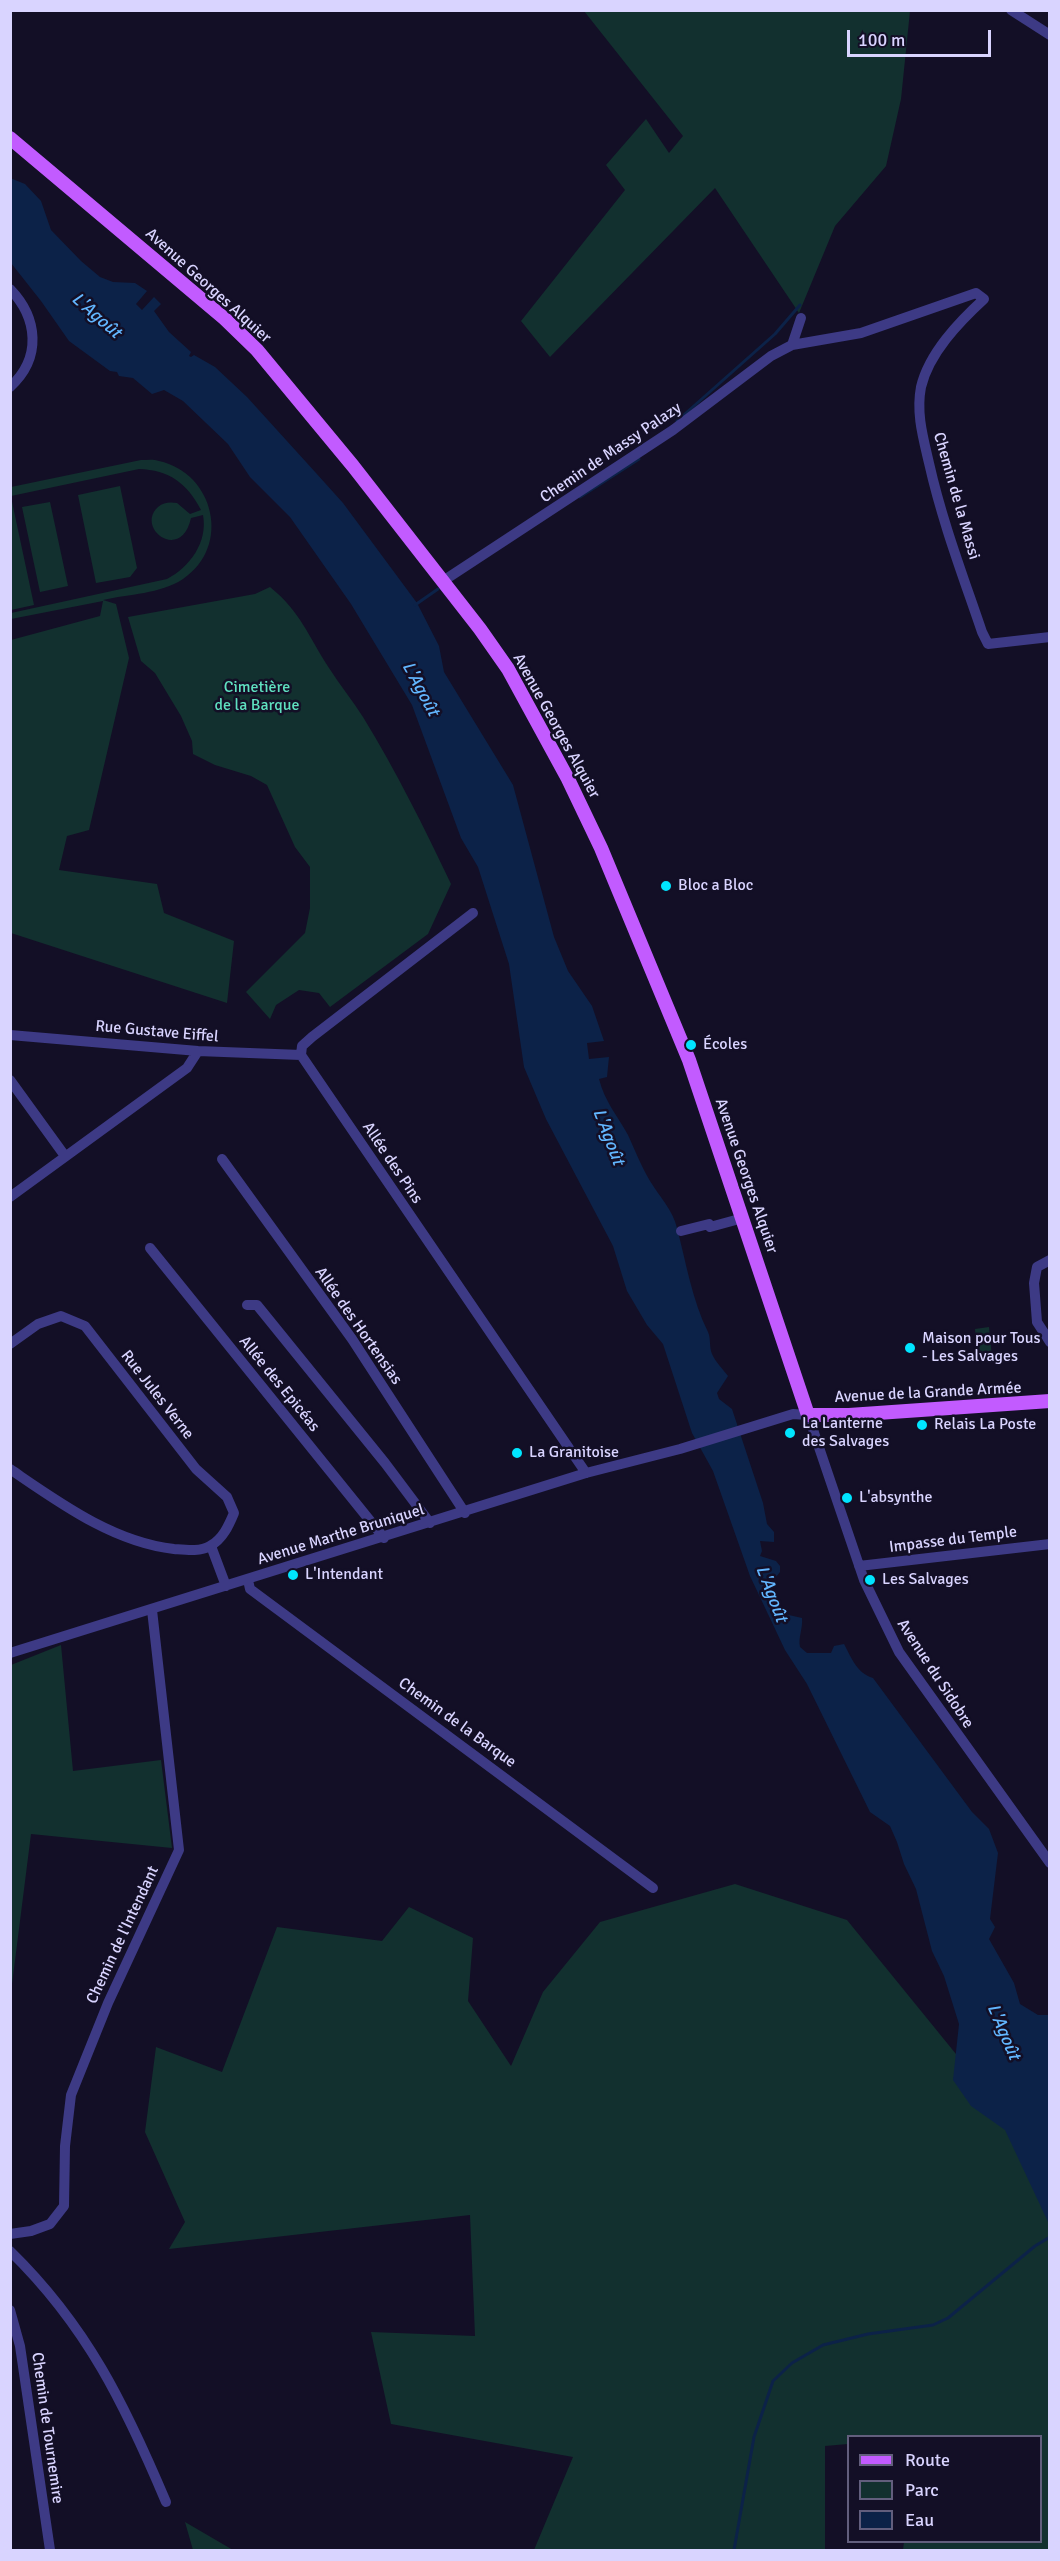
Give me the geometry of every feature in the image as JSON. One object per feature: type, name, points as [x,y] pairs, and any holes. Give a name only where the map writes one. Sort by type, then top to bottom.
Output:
[{"type":"main road","name":"Avenue Georges Alquier","points":[[10,138],[225,319],[257,350],[360,475],[508,669],[538,721],[601,848],[689,1060],[808,1415]]},
{"type":"main road","name":"Avenue de la Grande Armée","points":[[808,1415],[849,1415],[1050,1401]]},
{"type":"street","points":[[1011,10],[1050,34]]},
{"type":"street","points":[[10,289],[22,302],[34,334],[33,350],[27,367],[10,387]]},
{"type":"street","name":"Chemin de la Massi","points":[[792,345],[861,333],[976,293],[984,299],[960,321],[938,351],[921,386],[918,418],[936,495],[988,644],[1050,638]]},
{"type":"street","points":[[792,345],[801,318]]},
{"type":"street","name":"Chemin de Massy Palazy","points":[[443,581],[664,436],[749,371],[792,345]]},
{"type":"street","points":[[301,1056],[302,1046],[312,1037],[473,914]]},
{"type":"street","name":"Rue Gustave Eiffel","points":[[10,1035],[198,1051],[301,1056]]},
{"type":"street","points":[[10,1197],[187,1068],[198,1051]]},
{"type":"street","name":"Allée des Pins","points":[[301,1056],[586,1473]]},
{"type":"street","points":[[10,1080],[64,1156]]},
{"type":"street","name":"Allée des Hortensias","points":[[222,1160],[352,1339],[465,1513]]},
{"type":"street","points":[[681,1231],[709,1224],[710,1227],[743,1218]]},
{"type":"street","name":"Allée des Epicéas","points":[[150,1248],[384,1538]]},
{"type":"street","points":[[1050,1260],[1037,1267],[1034,1283],[1037,1322],[1050,1342]]},
{"type":"street","points":[[247,1305],[257,1305],[385,1463],[430,1523]]},
{"type":"street","name":"Rue Jules Verne","points":[[10,1344],[38,1324],[61,1316],[85,1326],[196,1469],[227,1497],[234,1513],[227,1530],[211,1546]]},
{"type":"street","name":"Avenue Marthe Bruniquel","points":[[10,1653],[465,1513],[586,1473],[680,1449],[793,1414],[808,1415]]},
{"type":"street","name":"Avenue du Sidobre","points":[[808,1415],[859,1566],[881,1618],[899,1652],[1050,1863]]},
{"type":"street","points":[[10,1469],[119,1536],[151,1547],[190,1551],[211,1546],[226,1586]]},
{"type":"street","name":"Impasse du Temple","points":[[859,1566],[1050,1544]]},
{"type":"street","name":"Chemin de la Barque","points":[[248,1580],[249,1589],[653,1888]]},
{"type":"street","name":"Chemin de l'Intendant","points":[[10,2234],[32,2231],[50,2224],[64,2206],[65,2146],[71,2095],[108,2002],[179,1850],[152,1610]]},
{"type":"street","points":[[10,2251],[56,2300],[82,2337],[132,2422],[166,2502]]},
{"type":"street","name":"Chemin de Tournemire","points":[[10,2310],[20,2346],[50,2550]]},
{"type":"green space","points":[[584,11],[910,11],[901,99],[886,166],[835,226],[799,313],[715,188],[550,357],[521,321],[625,190],[606,165],[646,119],[669,153],[683,136]]},
{"type":"green space","points":[[141,460],[157,460],[178,468],[193,480],[204,495],[210,512],[211,530],[208,548],[198,565],[174,584],[154,591],[103,600],[116,604],[129,658],[89,830],[67,836],[59,870],[157,884],[164,913],[234,941],[227,1003],[11,933],[11,640],[100,616],[103,601],[11,619],[11,613],[167,579],[190,561],[200,544],[204,525],[203,515],[191,518],[186,531],[178,538],[170,540],[156,532],[152,524],[152,515],[163,504],[177,503],[190,514],[201,510],[183,485],[168,475],[150,470],[139,469],[11,496],[11,487]]},
{"type":"green space","points":[[120,486],[137,568],[130,577],[96,583],[78,495]]},
{"type":"green space","points":[[11,497],[34,605],[10,610]]},
{"type":"green space","points":[[50,502],[68,586],[40,592],[22,507]]},
{"type":"green space","name":"Cimetière de la Barque","points":[[270,587],[297,615],[329,668],[363,717],[409,799],[451,884],[428,934],[330,1007],[319,993],[299,990],[276,1005],[270,1019],[246,992],[305,933],[310,908],[310,867],[295,847],[267,785],[251,776],[215,765],[193,754],[192,741],[181,716],[155,673],[141,661],[128,617],[255,594]]},
{"type":"green space","points":[[989,1327],[992,1357],[978,1359],[975,1329]]},
{"type":"green space","points":[[61,1645],[73,1771],[161,1760],[172,1848],[31,1834],[11,1992],[11,1665]]},
{"type":"green space","points":[[735,1884],[847,1920],[995,2102],[1049,2221],[1049,2550],[903,2550],[904,2543],[1042,2543],[1042,2435],[847,2435],[847,2444],[825,2446],[825,2550],[534,2550],[573,2457],[391,2424],[371,2332],[475,2336],[470,2215],[169,2249],[185,2222],[145,2132],[156,2047],[222,2072],[277,1927],[382,1941],[409,1907],[473,1938],[468,2001],[511,2066],[543,1992],[600,1922]]},
{"type":"green space","points":[[185,2522],[233,2550],[193,2550]]},
{"type":"water","name":"L'Agoût","points":[[10,178],[25,184],[41,201],[51,230],[100,277],[113,282],[135,283],[147,291],[136,304],[142,310],[154,297],[161,304],[154,311],[169,332],[191,352],[189,356],[194,355],[215,367],[247,397],[343,503],[417,603],[439,646],[444,672],[513,785],[554,937],[568,971],[592,1006],[604,1041],[587,1043],[589,1059],[609,1057],[607,1077],[599,1079],[608,1102],[628,1135],[647,1175],[672,1215],[702,1320],[709,1334],[712,1354],[728,1376],[717,1393],[719,1399],[732,1409],[763,1503],[767,1524],[774,1532],[774,1542],[760,1541],[762,1551],[760,1556],[776,1561],[780,1566],[780,1572],[769,1586],[778,1610],[780,1613],[802,1618],[800,1647],[807,1653],[831,1653],[834,1646],[844,1644],[855,1665],[867,1676],[873,1678],[972,1812],[989,1829],[998,1853],[990,1919],[995,1927],[989,1939],[1014,1983],[1020,2004],[1038,2015],[1049,2015],[1049,2224],[1005,2130],[971,2106],[953,2080],[959,2024],[944,1976],[932,1951],[916,1889],[897,1842],[890,1826],[870,1812],[807,1684],[785,1650],[750,1576],[713,1471],[692,1433],[663,1344],[647,1325],[627,1291],[613,1246],[546,1119],[524,1067],[509,964],[478,867],[461,838],[412,705],[351,604],[290,517],[250,477],[228,444],[183,401],[164,390],[152,394],[133,378],[119,376],[117,372],[110,371],[69,341],[11,263]]},
{"type":"waterway","points":[[677,421],[775,334],[800,305]]},
{"type":"waterway","points":[[580,497],[639,459]]},
{"type":"waterway","points":[[415,605],[438,589]]},
{"type":"waterway","points":[[734,2550],[754,2437],[773,2381],[792,2363],[823,2345],[868,2334],[933,2325],[948,2318],[1035,2246],[1050,2237]]},
{"type":"place","name":"Bloc a Bloc","points":[[666,886]]},
{"type":"place","name":"Écoles","points":[[691,1045]]},
{"type":"place","name":"Maison pour Tous - Les Salvages","points":[[910,1348]]},
{"type":"place","name":"Relais La Poste","points":[[922,1425]]},
{"type":"place","name":"La Lanterne des Salvages","points":[[790,1433]]},
{"type":"place","name":"La Granitoise","points":[[517,1453]]},
{"type":"place","name":"L'absynthe","points":[[847,1498]]},
{"type":"place","name":"L'Intendant","points":[[293,1575]]},
{"type":"place","name":"Les Salvages","points":[[870,1580]]}]
